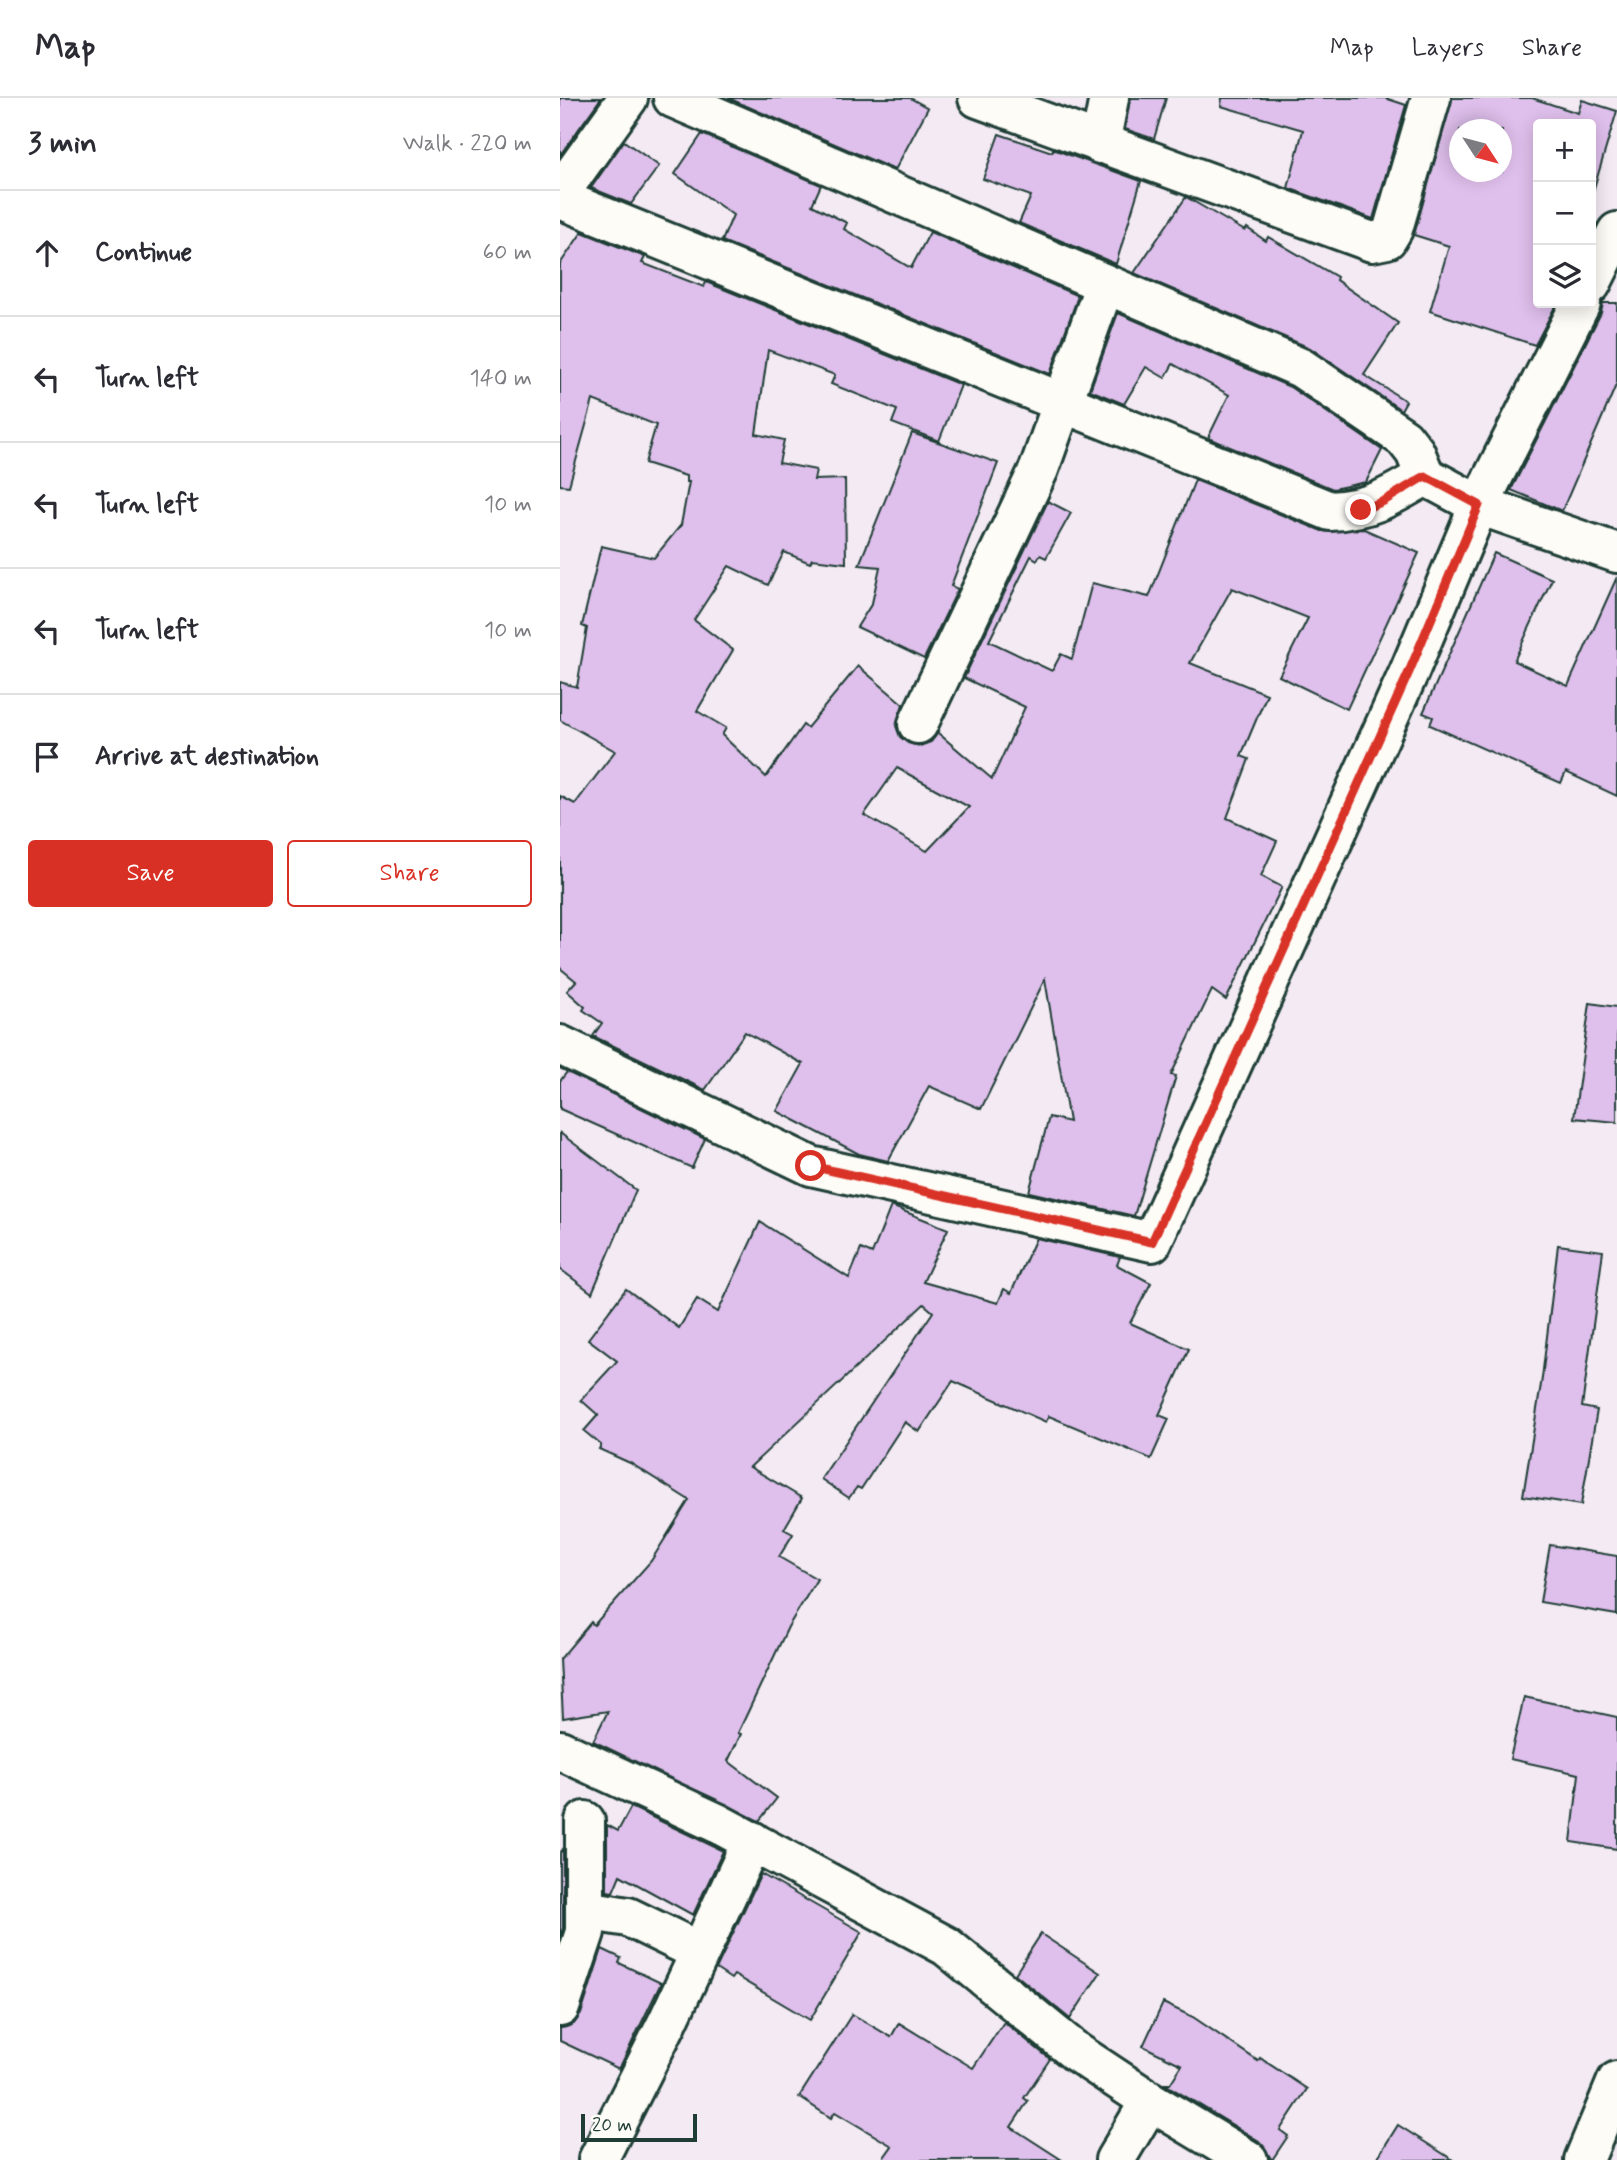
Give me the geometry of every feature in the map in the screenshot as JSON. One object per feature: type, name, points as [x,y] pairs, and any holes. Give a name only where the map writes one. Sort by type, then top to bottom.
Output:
[{"type":"street","points":[[560,193],[628,98]]},
{"type":"street","points":[[673,98],[1301,368],[1404,438],[1415,452],[1425,476],[1479,505],[1617,553]]},
{"type":"street","points":[[978,98],[1372,242],[1387,239],[1394,229],[1431,98]]},
{"type":"street","points":[[1100,144],[1109,98]]},
{"type":"street","points":[[560,199],[1330,511],[1361,510],[1384,501],[1425,476]]},
{"type":"street","points":[[1596,274],[1617,232]]},
{"type":"street","points":[[918,724],[1039,469],[1105,284]]},
{"type":"street","points":[[560,1045],[811,1166],[1152,1242],[1409,672],[1479,505],[1578,308]]},
{"type":"street","points":[[560,1750],[752,1841],[946,1946],[1076,2052],[1150,2101],[1248,2160]]},
{"type":"street","points":[[560,2007],[585,1931],[573,1832],[617,1777]]},
{"type":"street","points":[[598,2160],[752,1841]]},
{"type":"street","points":[[584,1910],[628,1917],[700,1952]]},
{"type":"street","points":[[1584,2160],[1617,2081]]},
{"type":"street","points":[[1115,2160],[1150,2101]]},
{"type":"building","points":[[560,98],[601,98],[560,155]]},
{"type":"building","points":[[728,98],[910,98],[928,108],[895,170]]},
{"type":"building","points":[[1130,98],[1166,98],[1154,139],[1125,129]]},
{"type":"building","points":[[1222,98],[1385,98],[1406,105],[1373,219],[1288,188],[1303,130],[1221,106]]},
{"type":"building","points":[[1452,98],[1532,98],[1578,113],[1582,100],[1617,111],[1596,181],[1596,119],[1533,119],[1533,308],[1554,308],[1535,345],[1430,311],[1449,246],[1414,235]]},
{"type":"building","points":[[702,134],[821,185],[812,205],[847,223],[844,229],[911,268],[930,232],[1078,296],[1050,374],[722,241],[733,215],[675,174]]},
{"type":"building","points":[[999,134],[1052,152],[1053,149],[1141,181],[1116,264],[1019,223],[1031,196],[983,179]]},
{"type":"building","points":[[624,141],[659,166],[631,204],[591,188]]},
{"type":"building","points":[[1186,197],[1245,231],[1247,228],[1266,241],[1268,237],[1337,277],[1336,280],[1398,323],[1364,375],[1406,401],[1401,410],[1310,348],[1134,273]]},
{"type":"building","points":[[582,232],[645,257],[642,263],[704,287],[706,282],[961,385],[939,441],[892,423],[897,410],[831,384],[835,375],[768,350],[756,434],[784,440],[779,463],[816,470],[814,480],[845,479],[846,563],[812,559],[810,563],[784,552],[768,585],[729,566],[694,620],[733,650],[697,711],[726,728],[722,735],[766,777],[803,725],[807,728],[858,666],[903,704],[896,726],[900,737],[908,743],[920,746],[931,742],[938,733],[992,779],[1025,707],[964,678],[1048,501],[1071,513],[1046,558],[1040,555],[1037,560],[1031,556],[989,641],[1052,671],[1061,654],[1072,659],[1092,583],[1149,597],[1195,480],[1322,531],[1364,529],[1419,553],[1347,709],[1279,676],[1308,618],[1232,588],[1190,663],[1267,694],[1241,756],[1249,759],[1227,818],[1277,841],[1261,876],[1282,887],[1226,1000],[1212,990],[1171,1075],[1176,1076],[1134,1216],[1029,1192],[1049,1117],[1069,1122],[1045,979],[981,1109],[929,1086],[888,1161],[859,1154],[777,1111],[803,1064],[745,1032],[705,1090],[593,1036],[602,1023],[583,1010],[585,1007],[567,991],[576,981],[560,968],[560,796],[575,804],[615,751],[560,720],[560,682],[577,687],[587,628],[582,626],[601,546],[654,558],[681,525],[689,482],[686,482],[686,476],[645,463],[656,425],[593,400],[569,486],[560,485],[560,264]],"holes":[[[897,768],[969,807],[927,851],[864,815]]]},
{"type":"building","points":[[1603,303],[1617,303],[1617,383],[1562,511],[1511,490],[1601,313]]},
{"type":"building","points":[[1118,313],[1290,387],[1382,450],[1366,482],[1333,489],[1208,438],[1229,395],[1173,364],[1165,378],[1146,367],[1124,404],[1090,390]]},
{"type":"building","points":[[912,433],[998,463],[951,586],[958,589],[924,659],[857,627],[872,603],[880,567],[859,565]]},
{"type":"building","points":[[1494,553],[1552,579],[1514,661],[1568,686],[1617,577],[1617,796],[1566,772],[1561,783],[1430,725],[1433,717],[1423,713]]},
{"type":"building","points":[[1590,1003],[1617,1007],[1617,1122],[1574,1118]]},
{"type":"building","points":[[567,1072],[705,1139],[692,1168],[560,1109],[560,1081]]},
{"type":"building","points":[[560,1133],[636,1190],[592,1293],[560,1269]]},
{"type":"building","points":[[891,1206],[948,1229],[923,1282],[998,1303],[1004,1289],[1011,1293],[1036,1238],[1120,1257],[1117,1265],[1151,1283],[1130,1323],[1189,1349],[1159,1415],[1169,1419],[1151,1459],[1049,1416],[1046,1422],[953,1381],[919,1432],[905,1422],[861,1489],[857,1487],[849,1498],[821,1479],[933,1312],[924,1304],[750,1467],[802,1498],[784,1529],[793,1534],[779,1557],[817,1579],[788,1627],[738,1733],[741,1734],[728,1761],[777,1798],[759,1821],[593,1741],[608,1711],[563,1718],[560,1659],[591,1622],[594,1625],[651,1561],[689,1500],[630,1463],[599,1449],[601,1445],[584,1431],[598,1415],[581,1400],[617,1361],[588,1339],[626,1289],[679,1328],[697,1299],[718,1312],[760,1222],[849,1278],[861,1249],[872,1254]]},
{"type":"building","points":[[1558,1245],[1603,1251],[1582,1407],[1597,1410],[1581,1505],[1523,1496],[1542,1378]]},
{"type":"building","points":[[1550,1545],[1617,1556],[1617,1615],[1540,1602]]},
{"type":"building","points":[[1524,1697],[1617,1717],[1617,1849],[1571,1842],[1579,1774],[1510,1759]]},
{"type":"building","points":[[631,1807],[723,1851],[693,1915],[620,1875],[613,1892],[607,1891],[607,1825],[618,1831]]},
{"type":"building","points":[[563,1849],[563,1928],[560,1938],[560,1853]]},
{"type":"building","points":[[761,1874],[862,1932],[810,2020],[734,1975],[731,1979],[716,1969]]},
{"type":"building","points":[[1041,1934],[1100,1973],[1070,2019],[1015,1974]]},
{"type":"building","points":[[602,1949],[621,1958],[619,1963],[661,1983],[619,2069],[560,2041],[560,2028],[574,2024],[581,2014]]},
{"type":"building","points":[[1163,2003],[1193,2017],[1258,2061],[1260,2058],[1307,2089],[1280,2130],[1288,2136],[1272,2160],[1259,2141],[1165,2084],[1170,2084],[1182,2065],[1143,2046]]},
{"type":"building","points":[[852,2014],[891,2037],[899,2023],[973,2068],[1004,2022],[1050,2059],[1024,2098],[1028,2101],[1011,2127],[1062,2160],[882,2160],[892,2146],[835,2112],[831,2118],[799,2097]]},
{"type":"building","points":[[1398,2125],[1453,2160],[1376,2160]]},
{"type":"route","points":[[811,1166],[949,1199],[1152,1242],[1409,672],[1479,505],[1425,476],[1384,501],[1361,510]]}]
